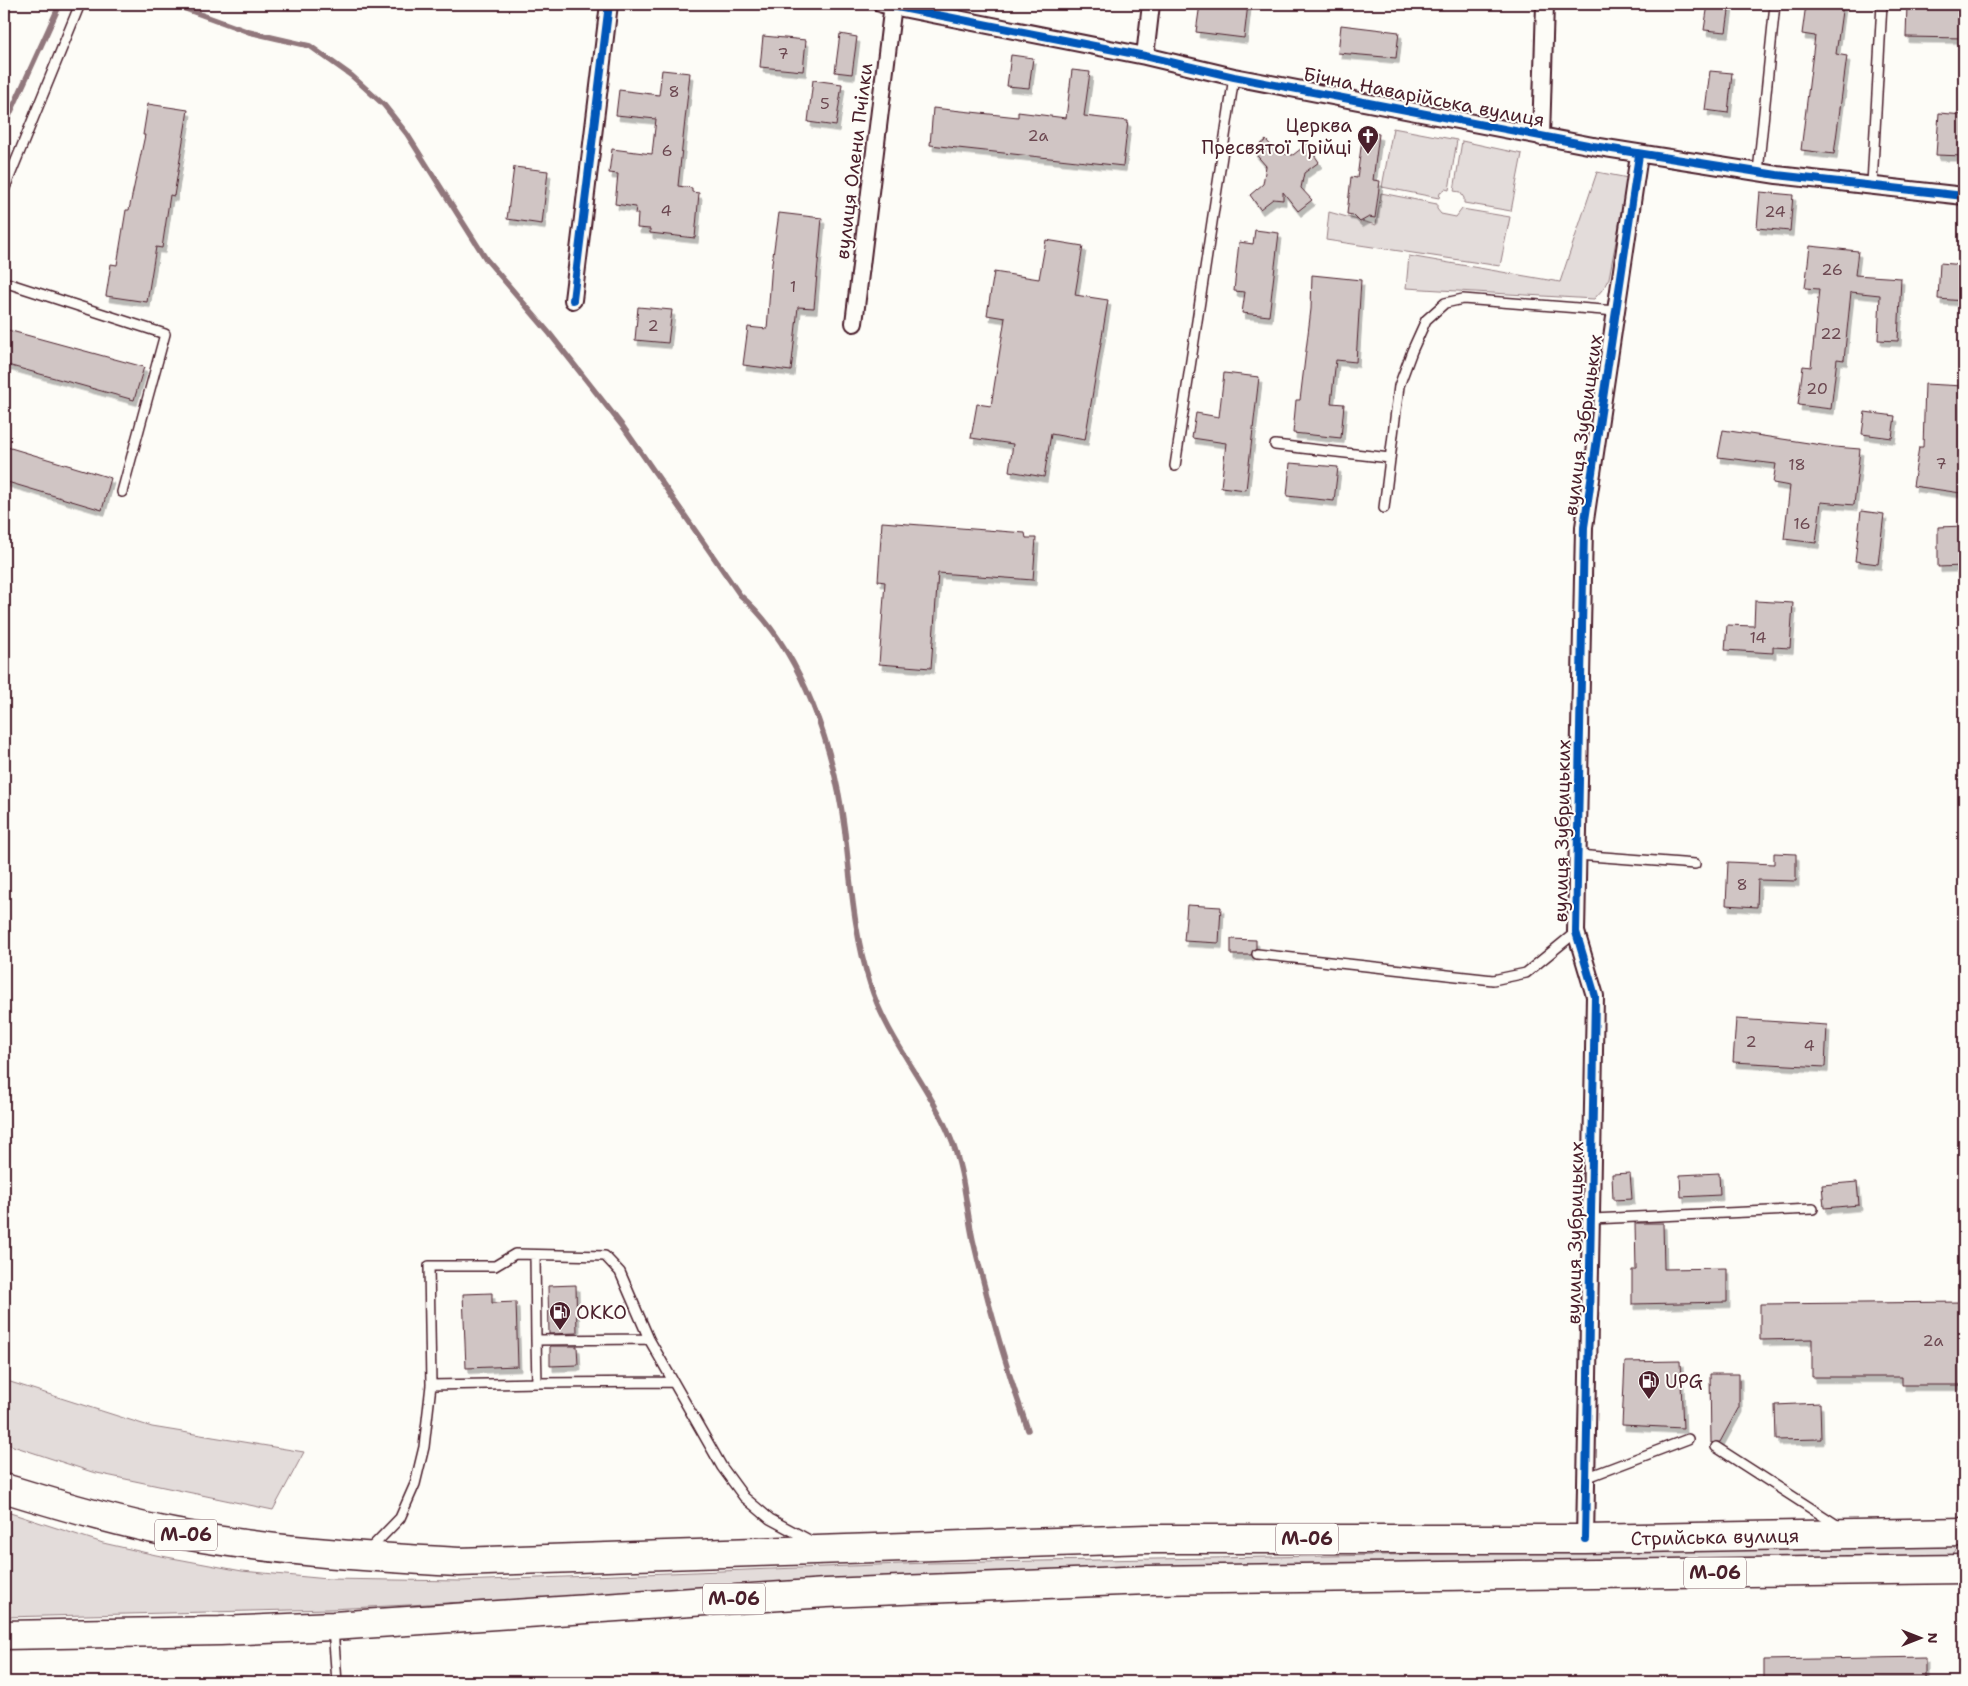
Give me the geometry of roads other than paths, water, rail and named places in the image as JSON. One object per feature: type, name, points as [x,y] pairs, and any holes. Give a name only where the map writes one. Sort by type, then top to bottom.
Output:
[{"type":"highway","name":"М-06","points":[[7,1490],[172,1532],[267,1547],[362,1557],[460,1562],[827,1549]]},
{"type":"highway","name":"Стрийська вулиця","points":[[827,1549],[1147,1539],[1585,1539],[1849,1532],[1964,1532]]},
{"type":"highway","name":"Стрийська вулиця","points":[[333,1626],[826,1593],[1148,1580],[1964,1570]]},
{"type":"highway","name":"М-06","points":[[4,1635],[220,1631],[333,1626]]},
{"type":"street","points":[[573,300],[609,4]]},
{"type":"street","points":[[1145,56],[1151,4]]},
{"type":"street","points":[[1541,137],[1545,4]]},
{"type":"street","name":"Бічна Наварійська вулиця","points":[[889,5],[1145,56],[1234,77],[1541,137],[1758,172],[1964,196]]},
{"type":"street","name":"вулиця Олени Пчілки","points":[[854,323],[889,5]]},
{"type":"street","name":"вулиця Зубрицьких","points":[[1585,1539],[1588,1477],[1595,996],[1576,932],[1584,528],[1639,154]]},
{"type":"lane","points":[[4,190],[80,4]]},
{"type":"lane","points":[[1758,172],[1775,4]]},
{"type":"lane","points":[[1872,184],[1882,4]]},
{"type":"lane","points":[[1175,466],[1234,77]]},
{"type":"lane","points":[[4,282],[165,334],[122,492]]},
{"type":"lane","points":[[1384,508],[1399,386],[1426,320],[1445,303],[1463,299],[1616,311]]},
{"type":"lane","points":[[1275,445],[1390,458]]},
{"type":"lane","points":[[1577,855],[1695,864]]},
{"type":"lane","points":[[1256,954],[1493,980],[1526,974],[1576,932]]},
{"type":"lane","points":[[1592,1219],[1813,1209]]},
{"type":"lane","points":[[362,1557],[400,1518],[415,1484],[424,1447],[431,1385],[429,1266],[495,1266],[514,1254],[605,1256],[620,1272],[649,1339],[722,1467],[744,1497],[770,1520],[827,1549]]},
{"type":"lane","points":[[535,1255],[537,1383]]},
{"type":"lane","points":[[536,1340],[649,1339]]},
{"type":"lane","points":[[431,1385],[673,1382]]},
{"type":"lane","points":[[1588,1477],[1688,1439]]},
{"type":"lane","points":[[1716,1448],[1849,1532]]},
{"type":"lane","points":[[333,1626],[337,1682]]},
{"type":"waterway","points":[[4,127],[60,4]]},
{"type":"waterway","points":[[172,4],[249,32],[310,46],[352,76],[384,105],[407,134],[486,259],[550,334],[624,428],[740,595],[762,617],[782,644],[812,704],[824,736],[833,769],[845,833],[851,890],[860,946],[870,984],[887,1024],[931,1099],[951,1139],[962,1176],[973,1240],[985,1288],[1005,1360],[1028,1430]]},
{"type":"waterway","points":[[194,4],[198,13]]},
{"type":"place","name":"Церква Пресвятої Трійці","points":[[1368,155]]},
{"type":"place","name":"ОККО","points":[[560,1331]]},
{"type":"place","name":"UPG","points":[[1649,1400]]}]
